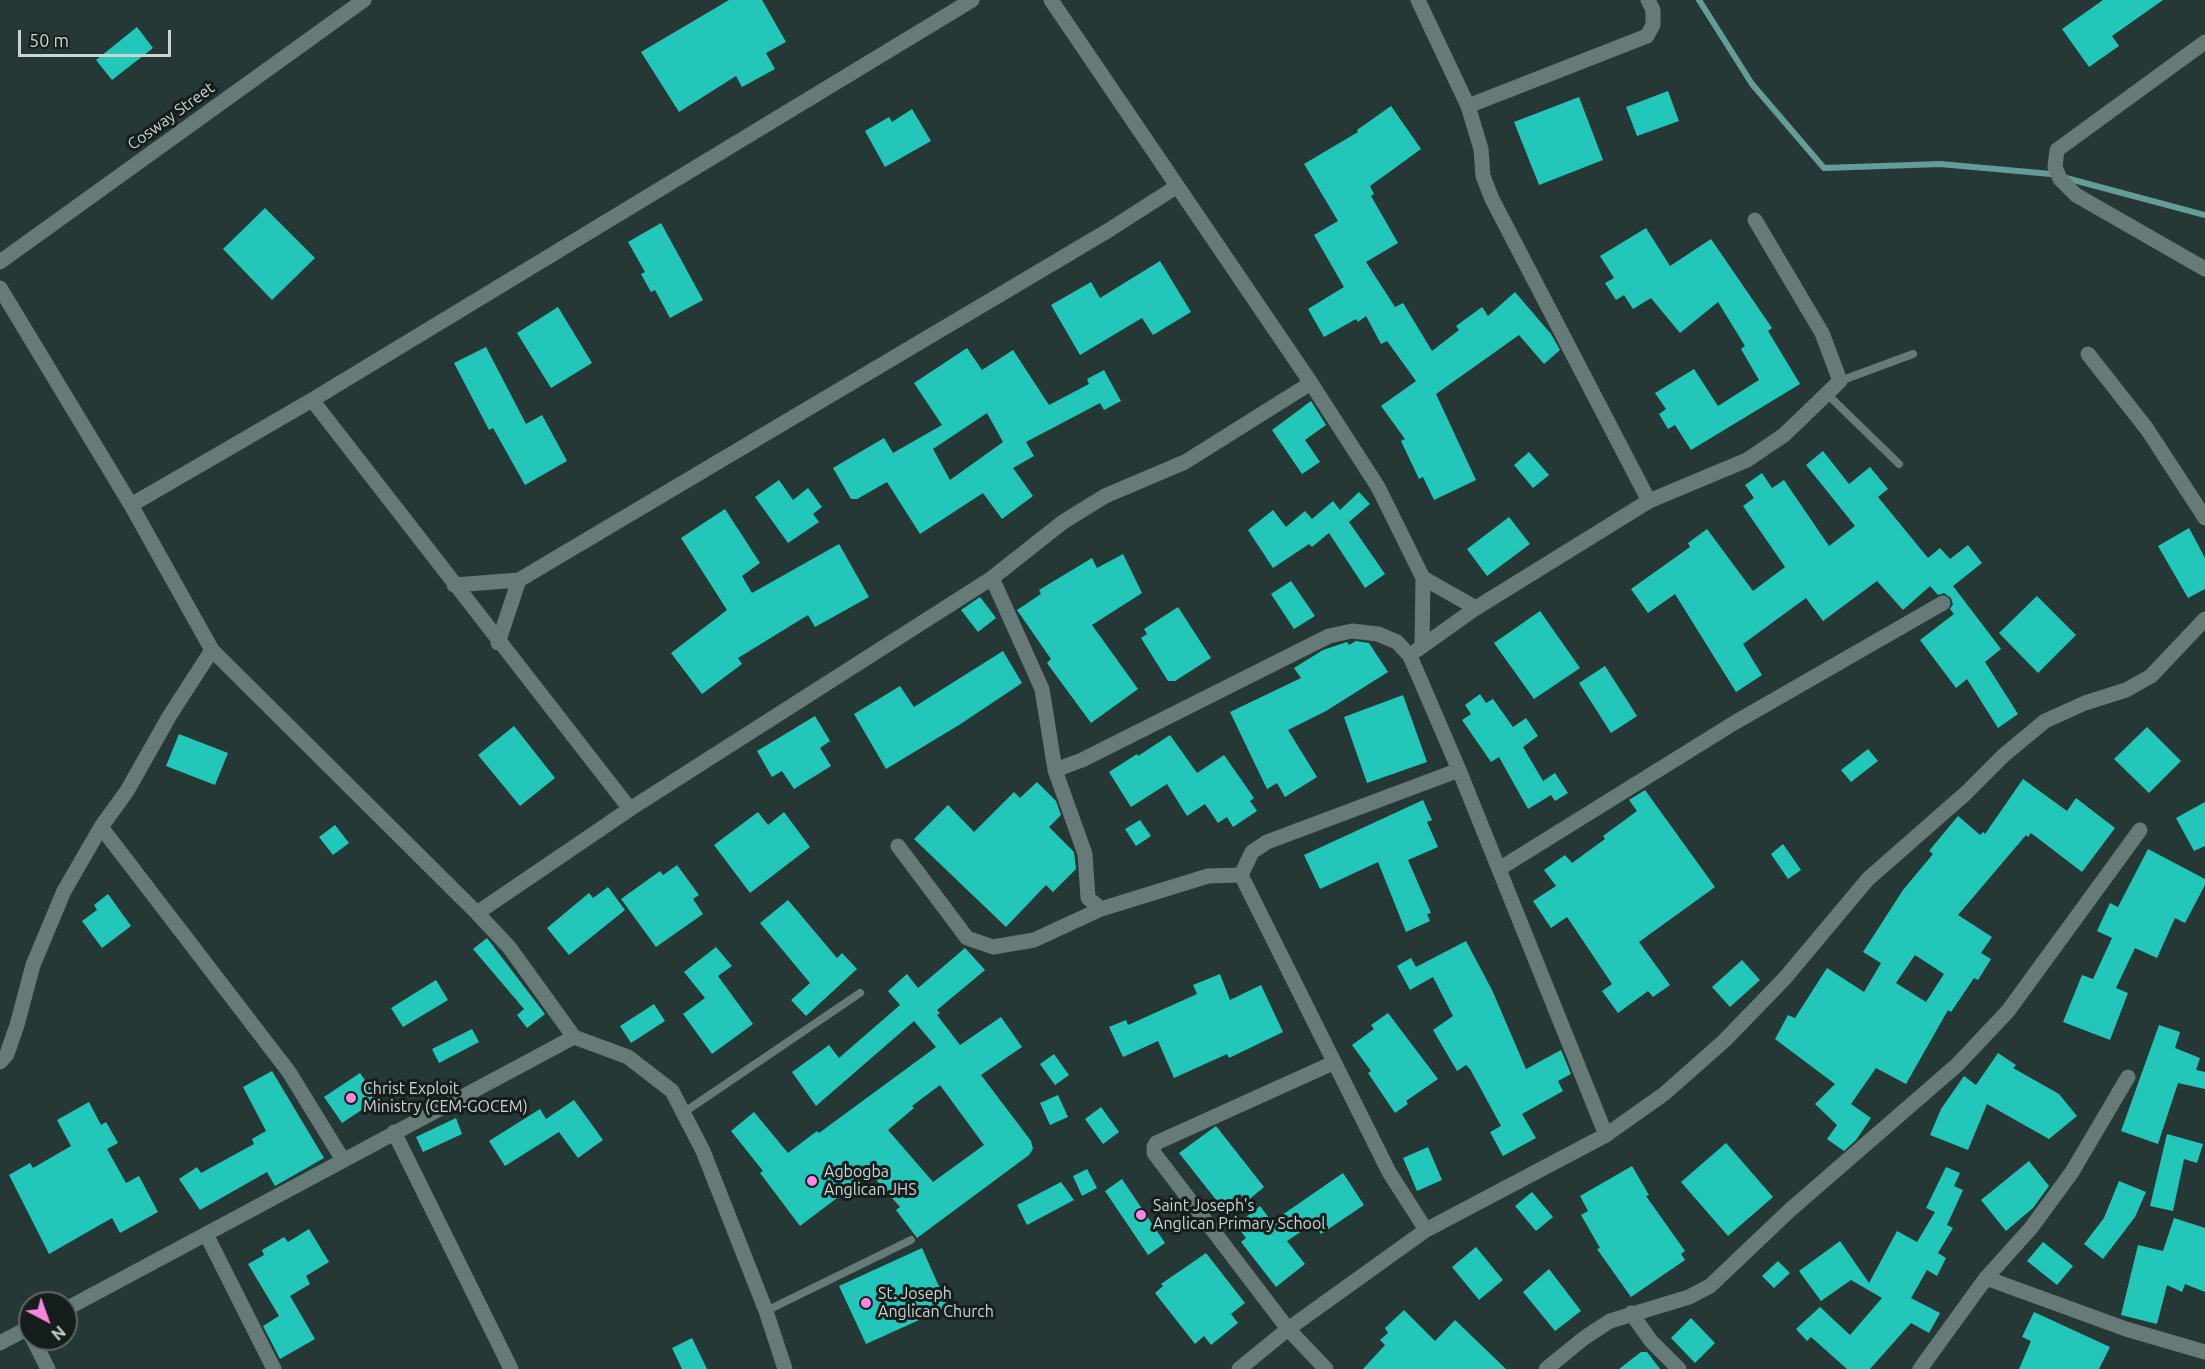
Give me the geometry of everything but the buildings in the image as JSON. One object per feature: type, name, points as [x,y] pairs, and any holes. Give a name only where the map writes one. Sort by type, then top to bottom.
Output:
[{"type":"street","name":"Cosway Street","points":[[0,262],[363,0]]},
{"type":"street","points":[[132,505],[312,400],[972,0]]},
{"type":"street","points":[[1051,0],[1311,383],[1378,487],[1423,578],[1422,645]]},
{"type":"street","points":[[1418,0],[1468,106],[1481,150],[1483,176],[1492,200],[1649,501]]},
{"type":"street","points":[[1468,106],[1647,36],[1653,25],[1653,10],[1648,0]]},
{"type":"street","points":[[2205,42],[2057,150],[2055,167],[2060,179],[2076,195],[2205,269]]},
{"type":"street","points":[[454,585],[519,580],[1109,230],[1176,187]]},
{"type":"street","points":[[1410,656],[1422,645],[1476,608],[1649,501],[1747,460],[1784,435],[1840,381],[1822,333],[1755,220]]},
{"type":"street","points":[[0,288],[132,505],[212,650],[509,947],[573,1037],[628,1057],[672,1091],[703,1151],[766,1311],[785,1369]]},
{"type":"street","points":[[2088,354],[2147,429],[2205,518]]},
{"type":"street","points":[[477,913],[630,809],[992,578],[1063,522],[1105,496],[1185,462],[1311,383]]},
{"type":"street","points":[[312,400],[498,643],[630,809]]},
{"type":"street","points":[[992,578],[1042,689],[1055,770],[1085,854],[1088,898],[1101,909]]},
{"type":"street","points":[[1423,578],[1476,608]]},
{"type":"street","points":[[498,643],[519,580]]},
{"type":"street","points":[[1499,869],[1734,723],[1943,603]]},
{"type":"street","points":[[1239,1369],[1288,1329],[1426,1230],[1606,1135],[1664,1094],[1724,1041],[1785,978],[1868,879],[1966,793],[2004,755],[2045,721],[2085,703],[2126,690],[2151,676],[2205,619]]},
{"type":"street","points":[[1055,770],[1082,760],[1329,636],[1352,631],[1378,634],[1397,642],[1410,656],[1459,770],[1606,1135]]},
{"type":"street","points":[[0,1062],[10,1044],[33,965],[64,891],[101,827],[127,791],[170,714],[212,650]]},
{"type":"street","points":[[1241,875],[1252,852],[1267,842],[1459,770]]},
{"type":"street","points":[[101,827],[289,1071],[343,1160]]},
{"type":"street","points":[[1546,1369],[1584,1338],[1610,1321],[1631,1312],[1689,1297],[1710,1286],[1790,1210],[1957,1065],[2008,1011],[2140,830]]},
{"type":"street","points":[[897,846],[967,938],[993,947],[1034,940],[1101,909],[1208,876],[1241,875]]},
{"type":"street","points":[[1241,875],[1389,1172],[1426,1230]]},
{"type":"street","points":[[78,1303],[573,1037]]},
{"type":"street","points":[[1326,1369],[1288,1329],[1154,1153],[1154,1147],[1156,1143],[1333,1063]]},
{"type":"street","points":[[1920,1369],[1986,1278],[2031,1228],[2072,1172],[2128,1077]]},
{"type":"street","points":[[394,1132],[511,1369]]},
{"type":"street","points":[[206,1234],[274,1369]]},
{"type":"street","points":[[1986,1278],[2126,1329],[2204,1350]]},
{"type":"street","points":[[1631,1312],[1651,1341],[1679,1369]]},
{"type":"street","points":[[0,1343],[18,1336]]},
{"type":"street","points":[[39,1351],[48,1369]]},
{"type":"lane","points":[[1840,381],[1913,354]]},
{"type":"lane","points":[[1826,392],[1899,464]]},
{"type":"lane","points":[[683,1113],[860,993]]},
{"type":"lane","points":[[766,1311],[911,1240]]},
{"type":"waterway","points":[[1699,0],[1752,84],[1824,168],[1940,164],[2051,174],[2205,215]]},
{"type":"place","name":"Christ Exploit Ministry (CEM-GOCEM)","points":[[351,1098]]},
{"type":"place","name":"Agbogba Anglican JHS","points":[[812,1181]]},
{"type":"place","name":"Saint Joseph's Anglican Primary School","points":[[1141,1215]]},
{"type":"place","name":"St. Joseph Anglican Church","points":[[866,1303]]}]
